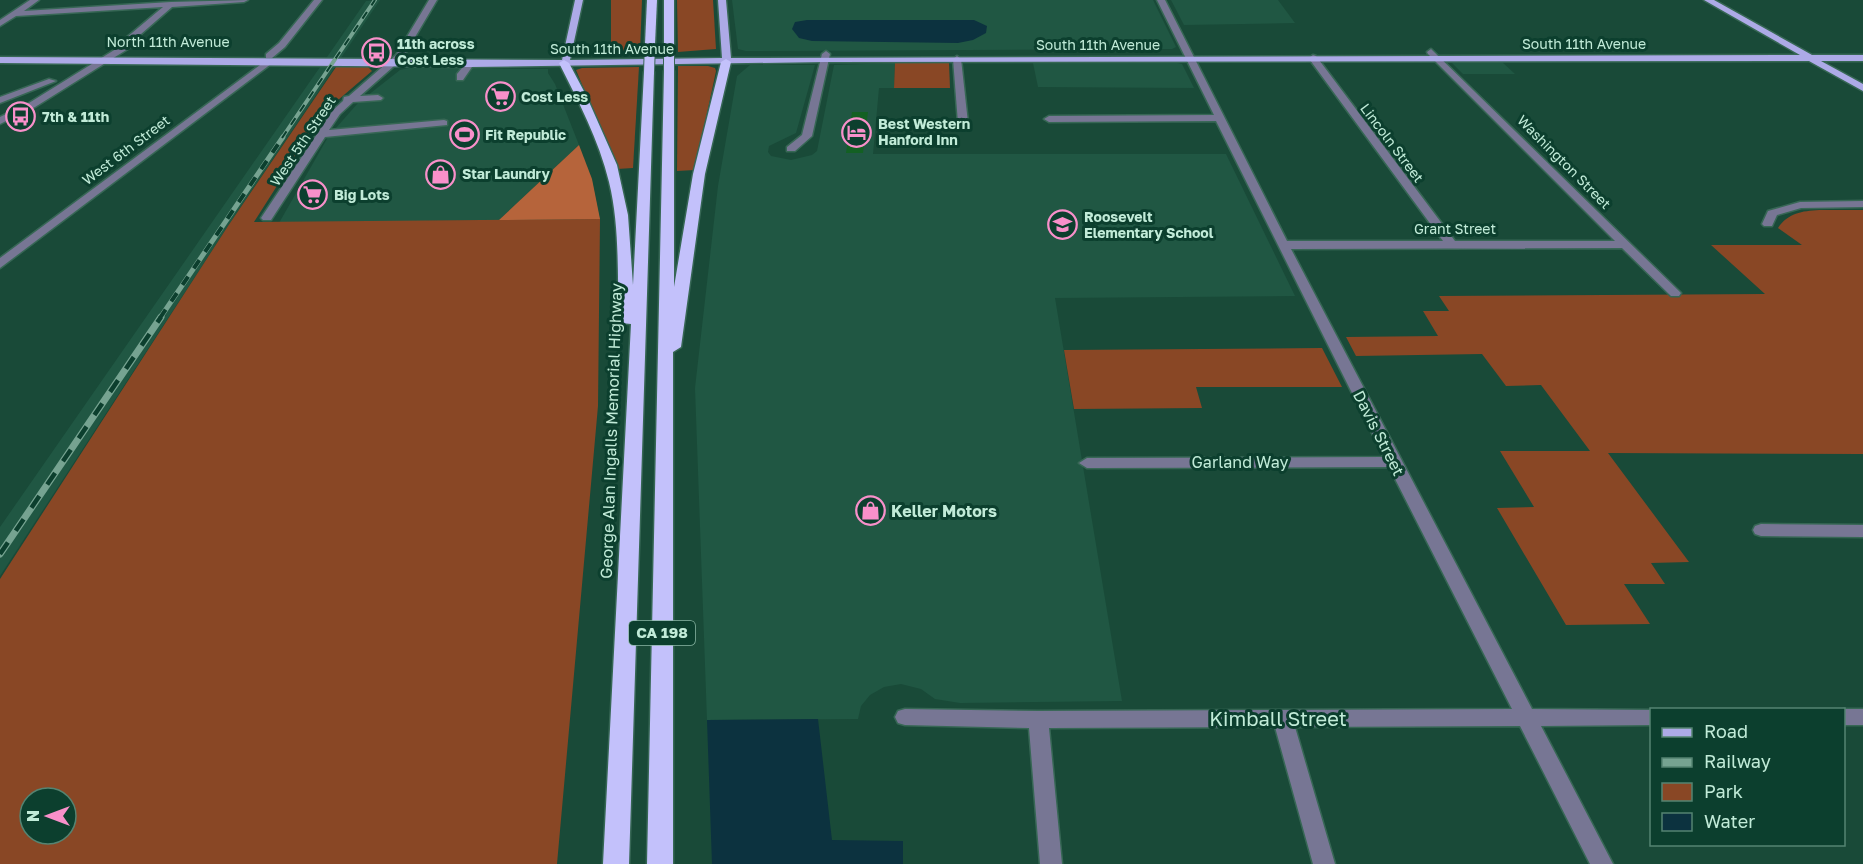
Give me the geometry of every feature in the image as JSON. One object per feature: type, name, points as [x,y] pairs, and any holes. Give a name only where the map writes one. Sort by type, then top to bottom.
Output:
[{"type":"highway","name":"George Alan Ingalls Memorial Highway","points":[[616,864],[630,558],[633,409],[652,0]]},
{"type":"highway","name":"CA 198","points":[[660,864],[665,322],[668,269],[669,0]]},
{"type":"highway","points":[[664,402],[699,174],[726,58]]},
{"type":"highway","points":[[566,60],[605,151],[619,198],[633,409]]},
{"type":"main road","points":[[566,60],[579,0]]},
{"type":"main road","points":[[722,0],[726,58]]},
{"type":"main road","points":[[1708,0],[1863,88]]},
{"type":"main road","name":"South 11th Avenue","points":[[826,57],[957,59],[1189,55],[1312,58],[1863,52]]},
{"type":"main road","name":"North 11th Avenue","points":[[0,54],[181,62],[270,59]]},
{"type":"main road","name":"South 11th Avenue","points":[[335,59],[566,60],[1189,55],[1863,58]]},
{"type":"main road","name":"North 11th Avenue","points":[[112,56],[335,59]]},
{"type":"main road","points":[[270,59],[325,56],[335,59]]},
{"type":"main road","name":"North 11th Avenue","points":[[0,60],[86,62],[99,59]]},
{"type":"main road","name":"South 11th Avenue","points":[[395,60],[470,64],[566,60]]},
{"type":"street","points":[[0,24],[35,0]]},
{"type":"street","points":[[15,14],[172,2],[244,0]]},
{"type":"street","name":"West 6th Street","points":[[0,264],[270,59],[318,0]]},
{"type":"street","name":"West 5th Street","points":[[267,218],[336,112],[348,99],[395,60],[433,0]]},
{"type":"street","name":"Davis Street","points":[[1161,0],[1283,245],[1602,864]]},
{"type":"street","points":[[0,121],[15,111],[32,105],[99,59],[114,45],[129,40],[172,2]]},
{"type":"street","points":[[99,59],[112,56],[128,45],[129,40]]},
{"type":"street","name":"Washington Street","points":[[1434,55],[1675,293]]},
{"type":"street","points":[[791,149],[807,136],[826,57]]},
{"type":"street","name":"Lincoln Street","points":[[1312,58],[1451,243]]},
{"type":"street","points":[[957,59],[963,123]]},
{"type":"street","points":[[15,111],[18,104],[86,62]]},
{"type":"street","points":[[460,78],[470,64]]},
{"type":"street","points":[[0,100],[52,81]]},
{"type":"street","points":[[348,99],[378,98]]},
{"type":"street","points":[[0,112],[15,111]]},
{"type":"street","points":[[1049,118],[1221,118]]},
{"type":"street","points":[[322,134],[444,123]]},
{"type":"street","points":[[294,177],[308,177]]},
{"type":"street","points":[[1768,224],[1772,213],[1800,205],[1863,204]]},
{"type":"street","name":"Grant Street","points":[[1283,245],[1626,244]]},
{"type":"street","name":"Garland Way","points":[[1087,463],[1394,462]]},
{"type":"street","points":[[1761,530],[1863,531]]},
{"type":"street","name":"Kimball Street","points":[[905,717],[1038,720],[1650,717]]},
{"type":"street","points":[[1845,717],[1863,717]]},
{"type":"street","points":[[1282,719],[1324,864]]},
{"type":"street","points":[[1038,720],[1051,864]]},
{"type":"shaded area","points":[[380,0],[228,226],[0,576],[0,527],[366,1]]},
{"type":"shaded area","points":[[732,0],[1153,0],[1176,47],[1172,49],[746,51],[738,49]]},
{"type":"shaded area","points":[[1171,0],[1278,0],[1295,23],[1184,25]]},
{"type":"shaded area","points":[[1502,62],[1515,74],[1463,74],[1452,63]]},
{"type":"shaded area","points":[[895,63],[894,88],[879,88],[873,154],[1226,154],[1295,296],[1055,298],[1122,701],[960,703],[935,699],[921,689],[901,684],[884,687],[870,695],[861,706],[858,719],[707,720],[695,388],[718,186],[737,76],[750,65],[815,65],[796,133],[769,146],[768,152],[771,156],[791,160],[812,155],[817,151],[834,65]]},
{"type":"shaded area","points":[[1033,63],[1177,63],[1182,64],[1194,88],[1038,87]]},
{"type":"shaded area","points":[[409,68],[548,69],[579,145],[499,220],[279,223],[328,137],[358,103],[400,70]]},
{"type":"shaded area","points":[[579,145],[592,179],[600,219],[499,220]]},
{"type":"green space","points":[[611,0],[642,0],[640,52],[611,53]]},
{"type":"green space","points":[[677,0],[713,0],[716,49],[678,52]]},
{"type":"green space","points":[[895,63],[949,63],[950,88],[894,88]]},
{"type":"green space","points":[[678,66],[708,66],[715,68],[716,71],[695,170],[677,171]]},
{"type":"green space","points":[[336,67],[368,67],[372,71],[324,112],[254,222],[600,219],[598,406],[557,864],[0,864],[0,579],[228,226]]},
{"type":"green space","points":[[639,67],[633,168],[617,169],[576,70]]},
{"type":"green space","points":[[1819,210],[1863,210],[1863,454],[1608,453],[1689,562],[1651,563],[1665,584],[1624,584],[1650,624],[1566,625],[1497,508],[1534,507],[1500,451],[1590,451],[1541,385],[1506,386],[1482,354],[1356,356],[1346,337],[1438,336],[1423,311],[1449,311],[1439,296],[1765,294],[1711,245],[1802,245],[1778,228],[1786,219],[1796,214]]},
{"type":"green space","points":[[1322,348],[1342,387],[1196,387],[1202,408],[1074,409],[1064,350]]},
{"type":"water","points":[[807,20],[974,20],[987,26],[986,33],[973,40],[958,43],[812,41],[799,38],[792,29],[795,22]]},
{"type":"water","points":[[818,719],[832,840],[903,841],[903,864],[712,864],[707,720]]},
{"type":"building","name":"Best Western Hanford Inn","points":[[852,112],[868,112],[863,153],[846,153]]},
{"type":"railway","points":[[282,138],[375,0]]},
{"type":"railway","points":[[160,318],[283,137]]},
{"type":"railway","points":[[0,554],[161,317]]},
{"type":"place","name":"11th across Cost Less","points":[[376,52]]},
{"type":"place","name":"Cost Less","points":[[500,97]]},
{"type":"place","name":"7th & 11th","points":[[21,117]]},
{"type":"place","name":"Best Western Hanford Inn","points":[[857,132]]},
{"type":"place","name":"Fit Republic","points":[[464,135]]},
{"type":"place","name":"Star Laundry","points":[[441,174]]},
{"type":"place","name":"Big Lots","points":[[313,195]]},
{"type":"place","name":"Roosevelt Elementary School","points":[[1063,225]]},
{"type":"place","name":"Keller Motors","points":[[870,511]]}]
